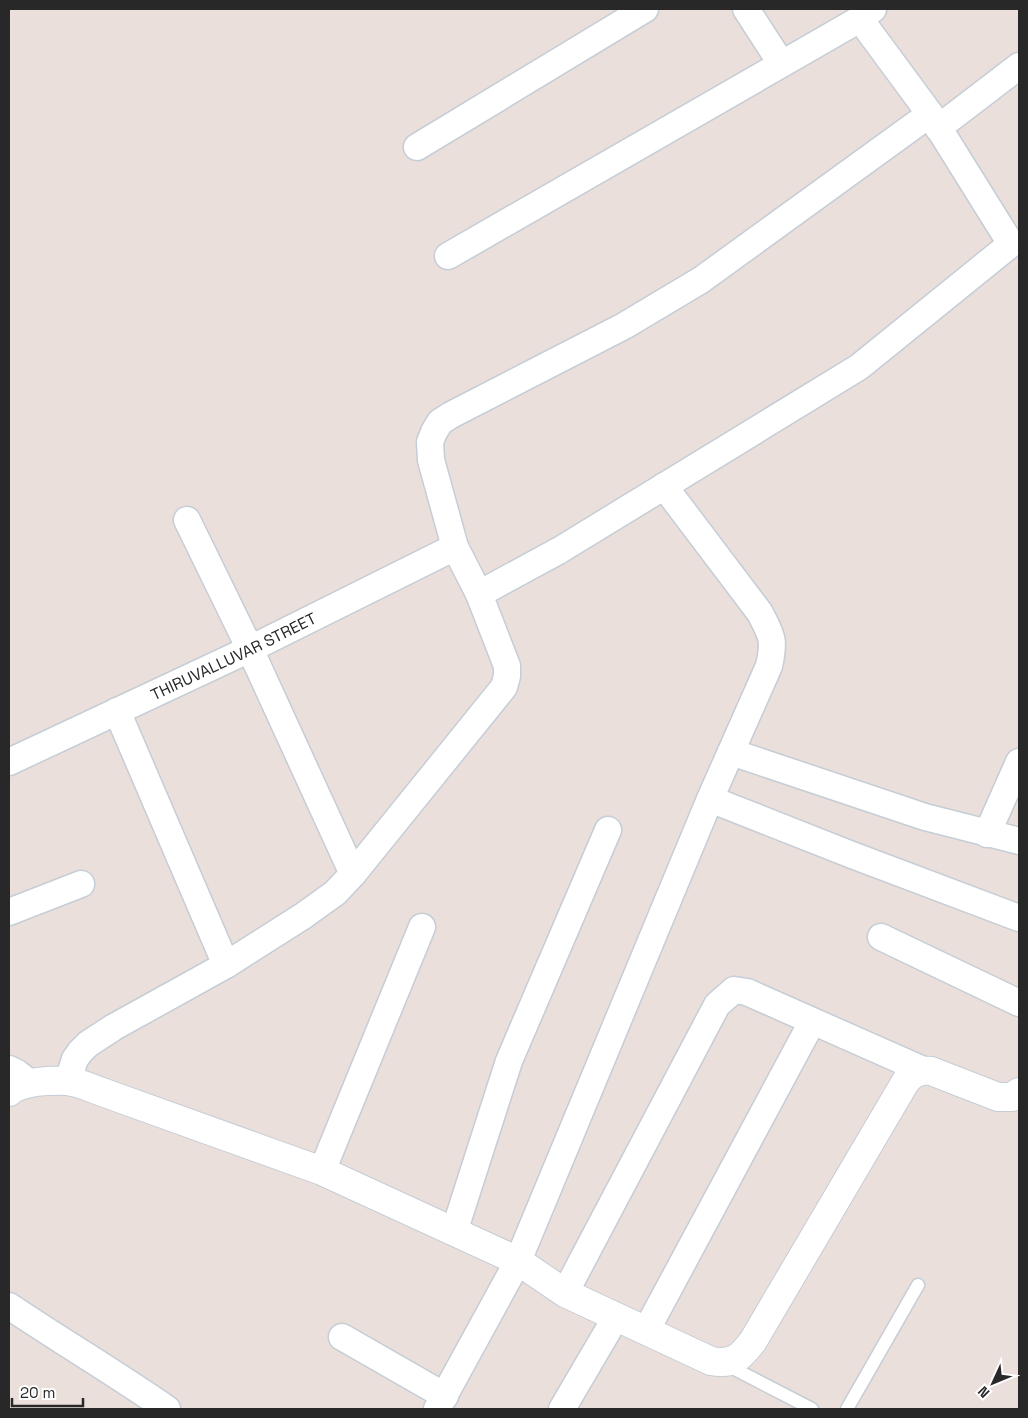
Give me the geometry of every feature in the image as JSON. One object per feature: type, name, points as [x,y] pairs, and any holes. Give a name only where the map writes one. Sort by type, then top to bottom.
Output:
[{"type":"street","points":[[417,147],[645,9]]},
{"type":"street","points":[[746,9],[781,62]]},
{"type":"street","points":[[448,256],[866,14],[1010,244],[859,367],[560,550],[479,594]]},
{"type":"street","points":[[68,1081],[75,1059],[88,1044],[114,1027],[226,965],[303,916],[335,893],[353,874],[504,687],[507,666],[479,594],[455,547],[431,460],[430,442],[440,422],[624,326],[701,280],[934,121],[1019,66]]},
{"type":"street","points":[[342,1337],[441,1403],[518,1261],[710,799],[769,666],[773,649],[771,634],[760,613],[664,486]]},
{"type":"street","points":[[187,520],[250,649],[353,874]]},
{"type":"street","name":"THIRUVALLUVAR STREET","points":[[9,762],[250,649],[455,547]]},
{"type":"street","points":[[117,711],[226,965]]},
{"type":"street","points":[[731,752],[925,817],[1019,841]]},
{"type":"street","points":[[987,834],[1019,762]]},
{"type":"street","points":[[710,799],[1019,918]]},
{"type":"street","points":[[454,1232],[509,1061],[608,830]]},
{"type":"street","points":[[9,912],[81,884]]},
{"type":"street","points":[[322,1171],[422,927]]},
{"type":"street","points":[[881,937],[1019,1002]]},
{"type":"street","points":[[565,1293],[717,1005],[734,990],[747,992],[923,1070],[931,1071],[998,1097],[1012,1097],[1019,1092]]},
{"type":"street","points":[[646,1331],[812,1022]]},
{"type":"street","points":[[16,1081],[68,1081],[322,1171],[518,1261],[565,1293],[711,1361],[723,1363],[734,1361],[754,1342],[906,1081],[912,1074],[923,1070]]},
{"type":"street","points":[[9,1306],[46,1332],[115,1373],[167,1409]]},
{"type":"street","points":[[562,1409],[616,1317]]},
{"type":"lane","points":[[846,1409],[918,1285]]},
{"type":"lane","points":[[723,1363],[812,1409]]}]
